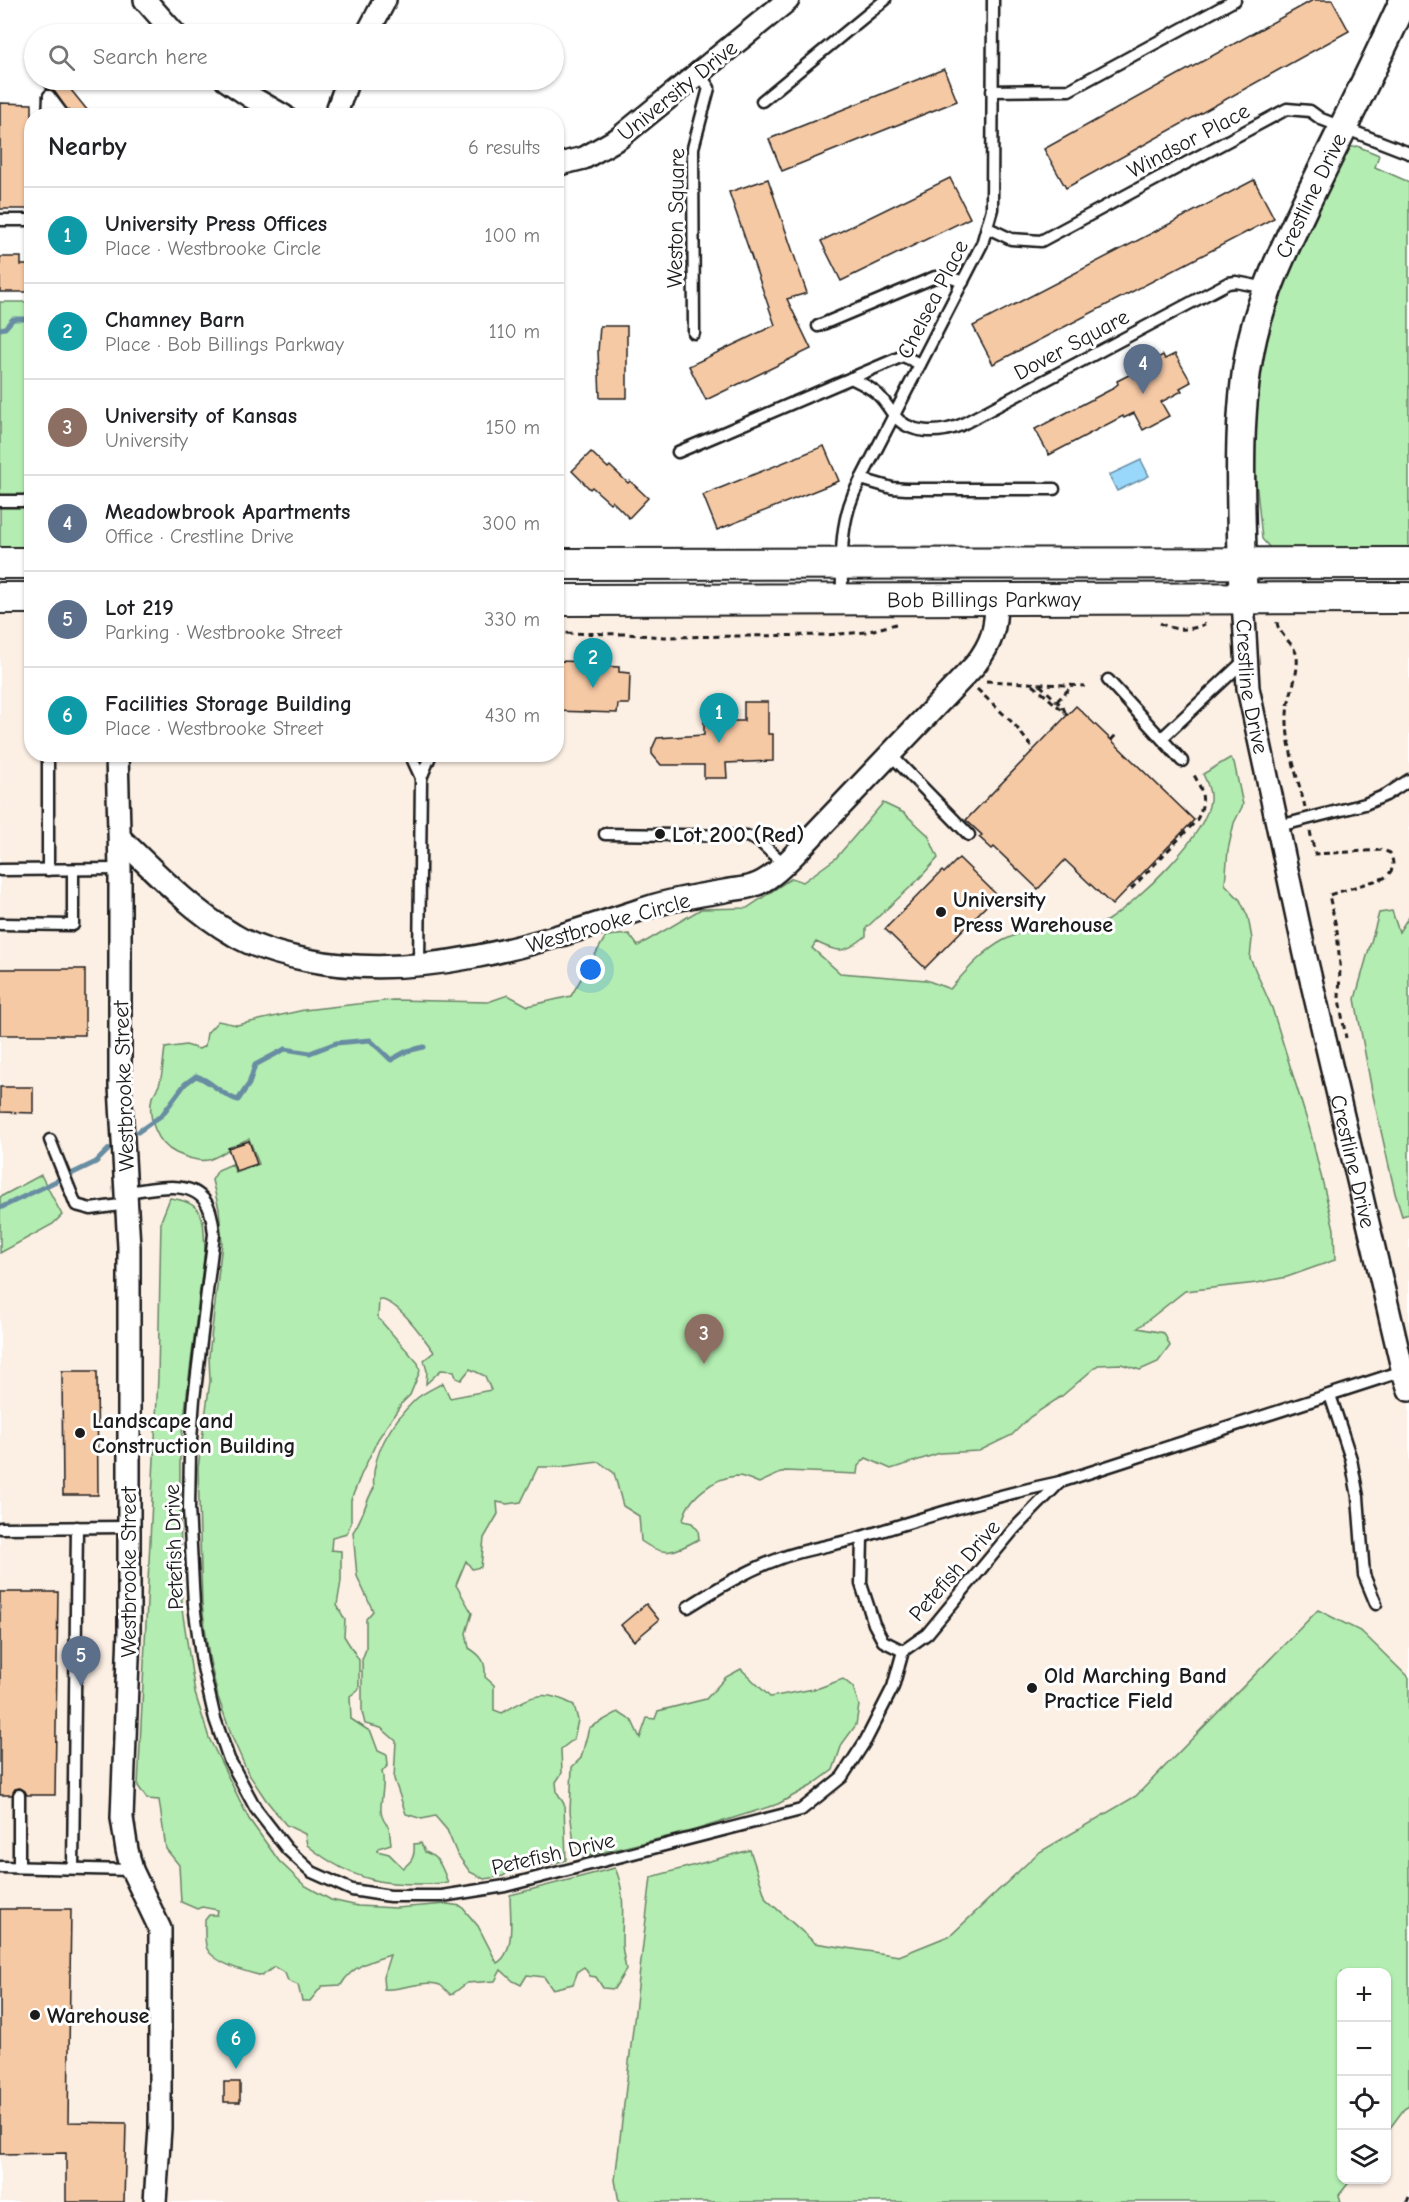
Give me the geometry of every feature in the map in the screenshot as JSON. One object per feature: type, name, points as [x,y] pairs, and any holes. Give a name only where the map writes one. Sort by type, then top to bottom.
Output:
[{"type":"main road","points":[[0,563],[24,563]]},
{"type":"main road","name":"Bob Billings Parkway","points":[[564,564],[1409,563]]},
{"type":"main road","points":[[0,598],[24,598]]},
{"type":"main road","name":"Bob Billings Parkway","points":[[564,600],[1409,598]]},
{"type":"street","points":[[145,0],[166,24]]},
{"type":"street","points":[[372,24],[385,0]]},
{"type":"street","name":"University Drive","points":[[564,163],[584,158],[619,138],[788,0]]},
{"type":"street","name":"Crestline Drive","points":[[1404,0],[1268,288],[1253,336],[1245,380],[1242,434],[1243,599],[1248,688],[1305,954],[1407,1377]]},
{"type":"street","points":[[241,90],[270,108]]},
{"type":"street","points":[[338,108],[344,90]]},
{"type":"street","name":"Westbrooke Circle","points":[[120,838],[191,904],[235,936],[280,954],[323,963],[370,967],[419,965],[487,956],[567,934],[667,901],[753,886],[784,864],[890,754],[976,674],[993,633],[996,599]]},
{"type":"street","name":"Westbrooke Street","points":[[117,762],[120,838],[120,1086],[127,1198],[129,1527],[129,1630],[122,1818],[132,1870],[160,1929],[160,2128],[155,2202]]},
{"type":"lane","points":[[762,101],[885,0]]},
{"type":"lane","name":"Chelsea Place","points":[[842,599],[843,532],[846,514],[861,479],[963,282],[988,228],[992,209],[993,0]]},
{"type":"lane","points":[[992,91],[1069,90],[1234,0]]},
{"type":"lane","name":"Weston Square","points":[[694,333],[693,148],[709,88],[699,73]]},
{"type":"lane","points":[[48,108],[49,96],[58,108]]},
{"type":"lane","name":"Windsor Place","points":[[988,228],[1011,239],[1041,241],[1287,109],[1310,111],[1321,119],[1342,128],[1409,153]]},
{"type":"lane","points":[[0,220],[24,220]]},
{"type":"lane","points":[[818,326],[934,277],[952,278],[963,282]]},
{"type":"lane","name":"Dover Square","points":[[894,416],[917,430],[954,428],[1228,283],[1236,282],[1268,288]]},
{"type":"lane","points":[[678,452],[903,356],[920,364]]},
{"type":"lane","points":[[851,378],[876,392],[894,416]]},
{"type":"lane","points":[[861,479],[892,488],[906,489],[1054,489]]},
{"type":"lane","points":[[0,501],[24,501]]},
{"type":"lane","points":[[1162,738],[1245,660]]},
{"type":"lane","points":[[1108,680],[1182,761]]},
{"type":"lane","points":[[890,754],[969,835]]},
{"type":"lane","points":[[48,762],[48,870]]},
{"type":"lane","points":[[414,762],[422,778]]},
{"type":"lane","points":[[419,965],[422,778],[428,762]]},
{"type":"lane","points":[[1279,826],[1365,804],[1386,795],[1409,780]]},
{"type":"lane","points":[[605,834],[747,836],[760,842],[784,864]]},
{"type":"lane","points":[[0,870],[120,869]]},
{"type":"lane","points":[[0,924],[73,925],[73,870]]},
{"type":"lane","name":"Petefish Drive","points":[[50,1140],[76,1205],[91,1209],[167,1187],[187,1188],[200,1195],[209,1208],[214,1234],[190,1453],[189,1508],[194,1605],[202,1663],[215,1719],[229,1759],[256,1809],[287,1849],[312,1872],[352,1890],[390,1896],[442,1896],[505,1886],[801,1810],[842,1777],[866,1740],[893,1687],[903,1651],[927,1634],[1014,1529],[1060,1482],[1330,1395],[1407,1377]]},
{"type":"lane","points":[[1330,1395],[1351,1459],[1358,1497],[1364,1575],[1376,1604]]},
{"type":"lane","points":[[688,1606],[740,1574],[782,1557],[862,1537],[933,1513],[1009,1492],[1060,1482]]},
{"type":"lane","points":[[73,1868],[77,1527]]},
{"type":"lane","points":[[0,1528],[129,1527]]},
{"type":"lane","points":[[862,1537],[861,1584],[873,1624],[883,1641],[903,1651]]},
{"type":"lane","points":[[19,1795],[19,1867]]},
{"type":"lane","points":[[0,1867],[132,1870]]},
{"type":"path","points":[[1154,620],[1170,630],[1198,627],[1208,622]]},
{"type":"path","points":[[1277,621],[1277,626],[1293,647],[1297,659],[1287,713],[1287,729],[1315,854],[1383,850],[1390,853],[1393,859],[1394,867],[1384,878],[1329,895],[1337,931],[1340,966],[1339,999],[1348,1044]]},
{"type":"path","points":[[564,633],[664,637],[824,635],[866,632],[906,622]]},
{"type":"path","points":[[1034,750],[1014,724],[975,687],[976,674],[1039,684],[1085,686]]},
{"type":"path","points":[[1031,683],[1066,713],[1039,684]]},
{"type":"path","points":[[1057,701],[1072,686]]},
{"type":"path","points":[[1111,740],[1118,734]]},
{"type":"path","points":[[1131,889],[1196,822],[1204,802],[1200,785],[1194,775]]},
{"type":"path","points":[[1407,2202],[1409,2197]]},
{"type":"shaded area","points":[[24,608],[24,762],[564,762],[564,610],[1409,609],[1409,2202],[0,2202],[0,609]]},
{"type":"green space","points":[[1357,146],[1379,155],[1375,167],[1409,182],[1409,552],[1271,549],[1262,539],[1254,461],[1259,360],[1282,281],[1348,148]]},
{"type":"green space","points":[[0,302],[24,302],[24,553],[0,553]]},
{"type":"green space","points":[[1230,758],[1234,762],[1243,805],[1234,823],[1228,850],[1225,884],[1240,900],[1248,917],[1252,939],[1250,958],[1272,1008],[1310,1130],[1334,1229],[1335,1260],[1287,1277],[1257,1283],[1185,1291],[1138,1328],[1164,1333],[1170,1346],[1158,1362],[1140,1370],[1121,1364],[1098,1365],[1062,1396],[1030,1417],[1012,1435],[979,1451],[940,1453],[891,1469],[866,1458],[858,1466],[857,1474],[785,1471],[759,1483],[737,1476],[719,1480],[695,1497],[685,1513],[683,1521],[692,1523],[698,1530],[699,1539],[677,1550],[657,1550],[641,1541],[639,1516],[623,1506],[614,1473],[599,1462],[538,1467],[521,1502],[507,1504],[497,1502],[498,1514],[484,1538],[481,1567],[472,1569],[466,1561],[456,1585],[472,1613],[466,1633],[469,1648],[482,1660],[485,1677],[494,1685],[494,1710],[502,1713],[537,1696],[553,1697],[574,1705],[578,1720],[574,1739],[561,1749],[562,1773],[556,1782],[557,1792],[564,1804],[566,1860],[541,1867],[513,1869],[503,1876],[484,1879],[470,1872],[457,1854],[447,1830],[435,1816],[422,1819],[406,1814],[394,1779],[396,1741],[381,1728],[365,1724],[362,1712],[362,1660],[366,1649],[366,1619],[373,1611],[357,1576],[353,1532],[374,1488],[375,1464],[384,1440],[406,1409],[415,1400],[443,1383],[450,1398],[491,1390],[485,1376],[470,1369],[461,1380],[456,1378],[454,1371],[441,1370],[426,1384],[427,1371],[424,1360],[434,1352],[395,1306],[379,1299],[378,1318],[418,1363],[420,1371],[410,1395],[378,1439],[361,1475],[351,1500],[351,1523],[347,1533],[332,1537],[331,1550],[341,1551],[341,1581],[337,1605],[345,1620],[344,1636],[359,1660],[359,1689],[350,1696],[351,1719],[371,1732],[378,1751],[387,1755],[388,1765],[382,1772],[381,1808],[384,1821],[389,1827],[391,1844],[378,1848],[377,1851],[389,1854],[403,1868],[413,1858],[414,1844],[421,1843],[425,1852],[434,1857],[440,1865],[448,1883],[408,1884],[373,1880],[341,1868],[307,1845],[305,1834],[286,1825],[266,1800],[248,1773],[232,1737],[218,1697],[209,1657],[202,1604],[198,1468],[210,1381],[209,1356],[222,1243],[219,1209],[212,1180],[218,1170],[232,1164],[236,1173],[259,1164],[249,1139],[218,1156],[204,1160],[180,1155],[169,1149],[159,1137],[152,1122],[151,1105],[152,1097],[160,1081],[165,1048],[186,1045],[199,1049],[205,1046],[207,1033],[218,1021],[237,1025],[304,1010],[393,1000],[488,1002],[508,995],[528,1006],[571,996],[606,936],[629,934],[638,946],[701,909],[747,908],[792,878],[803,882],[836,858],[883,803],[904,813],[928,835],[938,858],[916,882],[866,928],[866,936],[859,942],[842,950],[816,942],[812,948],[840,973],[926,980],[950,989],[982,956],[1004,940],[1044,927],[1057,928],[1072,934],[1078,933],[1102,924],[1121,911],[1169,866],[1197,831],[1206,815],[1210,800],[1203,774]]},
{"type":"green space","points":[[1392,911],[1399,932],[1409,916],[1409,1214],[1402,1216],[1372,1091],[1355,999],[1379,913]]},
{"type":"green space","points":[[41,1175],[62,1215],[53,1224],[0,1253],[0,1197]]},
{"type":"green space","points":[[170,1198],[182,1200],[196,1208],[203,1221],[205,1249],[180,1450],[182,1609],[195,1693],[209,1738],[249,1819],[279,1861],[304,1885],[331,1900],[358,1906],[396,1908],[447,1904],[461,1906],[478,1926],[497,1963],[507,1951],[511,1933],[510,1895],[615,1868],[622,1895],[622,1945],[626,1970],[614,1989],[603,1988],[596,1977],[590,1976],[584,1967],[578,1971],[573,1984],[552,1989],[544,1977],[527,1975],[521,1985],[501,1970],[495,1981],[467,1983],[451,1995],[440,1985],[427,1983],[384,1989],[383,1977],[390,1955],[356,1969],[341,1985],[322,1986],[310,2001],[302,2001],[298,1985],[288,1981],[285,1973],[274,1967],[262,1976],[248,1972],[224,1963],[207,1949],[205,1920],[209,1915],[217,1915],[218,1910],[202,1907],[197,1909],[181,1902],[179,1865],[166,1849],[159,1800],[147,1799],[138,1786],[158,1377],[161,1221]]},
{"type":"green space","points":[[1318,1610],[1362,1632],[1409,1678],[1409,2106],[1391,2127],[1391,1968],[1337,1968],[1337,2184],[1348,2184],[1339,2195],[1341,2202],[619,2202],[615,2180],[651,1877],[750,1850],[766,1899],[815,1943],[899,1956],[951,1935],[1038,1853],[1136,1796]]},
{"type":"green space","points":[[741,1669],[770,1697],[819,1688],[843,1679],[853,1687],[859,1705],[856,1725],[842,1744],[833,1770],[811,1786],[778,1804],[695,1830],[584,1857],[574,1844],[570,1811],[572,1767],[581,1758],[589,1728],[618,1712],[632,1721],[640,1738],[647,1718],[655,1719],[658,1711],[706,1699],[726,1677]]},
{"type":"water","points":[[1141,460],[1149,476],[1117,491],[1109,475]]},
{"type":"building","points":[[1313,0],[1332,0],[1349,31],[1066,188],[1044,149]]},
{"type":"building","points":[[944,69],[957,101],[782,171],[769,139]]},
{"type":"building","points":[[50,90],[71,90],[86,108],[66,108],[55,92]]},
{"type":"building","points":[[0,103],[32,104],[32,108],[24,108],[24,209],[0,209]]},
{"type":"building","points":[[950,178],[970,218],[841,281],[821,241]]},
{"type":"building","points":[[768,179],[807,293],[787,299],[811,349],[706,400],[689,366],[775,325],[729,192]]},
{"type":"building","points":[[1254,180],[1274,218],[993,364],[973,326]]},
{"type":"building","points":[[0,257],[21,257],[21,265],[24,265],[24,292],[0,292]]},
{"type":"building","points":[[600,326],[627,326],[627,398],[600,398],[598,351]]},
{"type":"building","points":[[1175,354],[1191,382],[1180,388],[1182,391],[1161,402],[1169,416],[1143,430],[1134,413],[1124,418],[1123,416],[1049,455],[1035,429],[1110,390],[1118,384],[1117,381],[1145,367],[1144,365],[1163,355],[1165,359]]},
{"type":"building","points":[[824,446],[839,481],[717,530],[703,495]]},
{"type":"building","points":[[591,452],[628,483],[630,481],[648,498],[629,518],[612,501],[610,503],[592,487],[590,489],[572,471]]},
{"type":"building","points":[[564,661],[596,662],[596,666],[619,667],[619,672],[630,673],[629,704],[618,704],[617,713],[564,711]]},
{"type":"building","points":[[744,702],[768,702],[768,734],[773,734],[773,761],[726,763],[727,778],[704,778],[704,765],[661,765],[652,754],[657,738],[704,735],[704,721],[744,721]]},
{"type":"building","points":[[1076,706],[1194,820],[1112,905],[1065,860],[1038,889],[994,847],[992,849],[979,837],[982,835],[966,820]]},
{"type":"building","name":"University Press Warehouse","points":[[959,858],[997,895],[925,968],[885,929],[942,871],[944,873]]},
{"type":"building","points":[[0,969],[85,969],[85,1035],[0,1035]]},
{"type":"building","points":[[0,1087],[33,1087],[33,1113],[0,1112]]},
{"type":"building","points":[[249,1141],[257,1164],[236,1171],[228,1148]]},
{"type":"building","name":"Landscape and Construction Building","points":[[62,1371],[97,1371],[98,1495],[63,1495]]},
{"type":"building","points":[[0,1592],[58,1592],[55,1795],[27,1795],[20,1788],[15,1789],[12,1795],[0,1795]]},
{"type":"building","points":[[646,1604],[659,1620],[634,1641],[621,1625]]},
{"type":"building","name":"Warehouse","points":[[0,1909],[71,1909],[68,2122],[126,2123],[124,2202],[66,2202],[66,2153],[0,2154]]},
{"type":"building","points":[[224,2082],[240,2082],[240,2102],[224,2102]]},
{"type":"waterway","points":[[0,329],[5,328],[13,319],[24,319]]},
{"type":"waterway","points":[[138,1132],[162,1115],[185,1084],[196,1076],[238,1100],[249,1084],[255,1065],[285,1049],[310,1053],[336,1043],[370,1040],[391,1060],[407,1051],[424,1047]]},
{"type":"waterway","points":[[0,1208],[96,1162],[109,1149]]},
{"type":"place","name":"Meadowbrook Apartments","points":[[1143,394]]},
{"type":"place","name":"Chamney Barn","points":[[593,688]]},
{"type":"place","name":"University Press Offices","points":[[719,743]]},
{"type":"place","name":"Lot 200 (Red)","points":[[660,834]]},
{"type":"place","name":"University Press Warehouse","points":[[941,912]]},
{"type":"place","name":"University of Kansas","points":[[704,1364]]},
{"type":"place","name":"Landscape and Construction Building","points":[[80,1433]]},
{"type":"place","name":"Lot 219","points":[[81,1686]]},
{"type":"place","name":"Old Marching Band Practice Field","points":[[1032,1688]]},
{"type":"place","name":"Warehouse","points":[[35,2015]]},
{"type":"place","name":"Facilities Storage Building","points":[[236,2069]]}]
